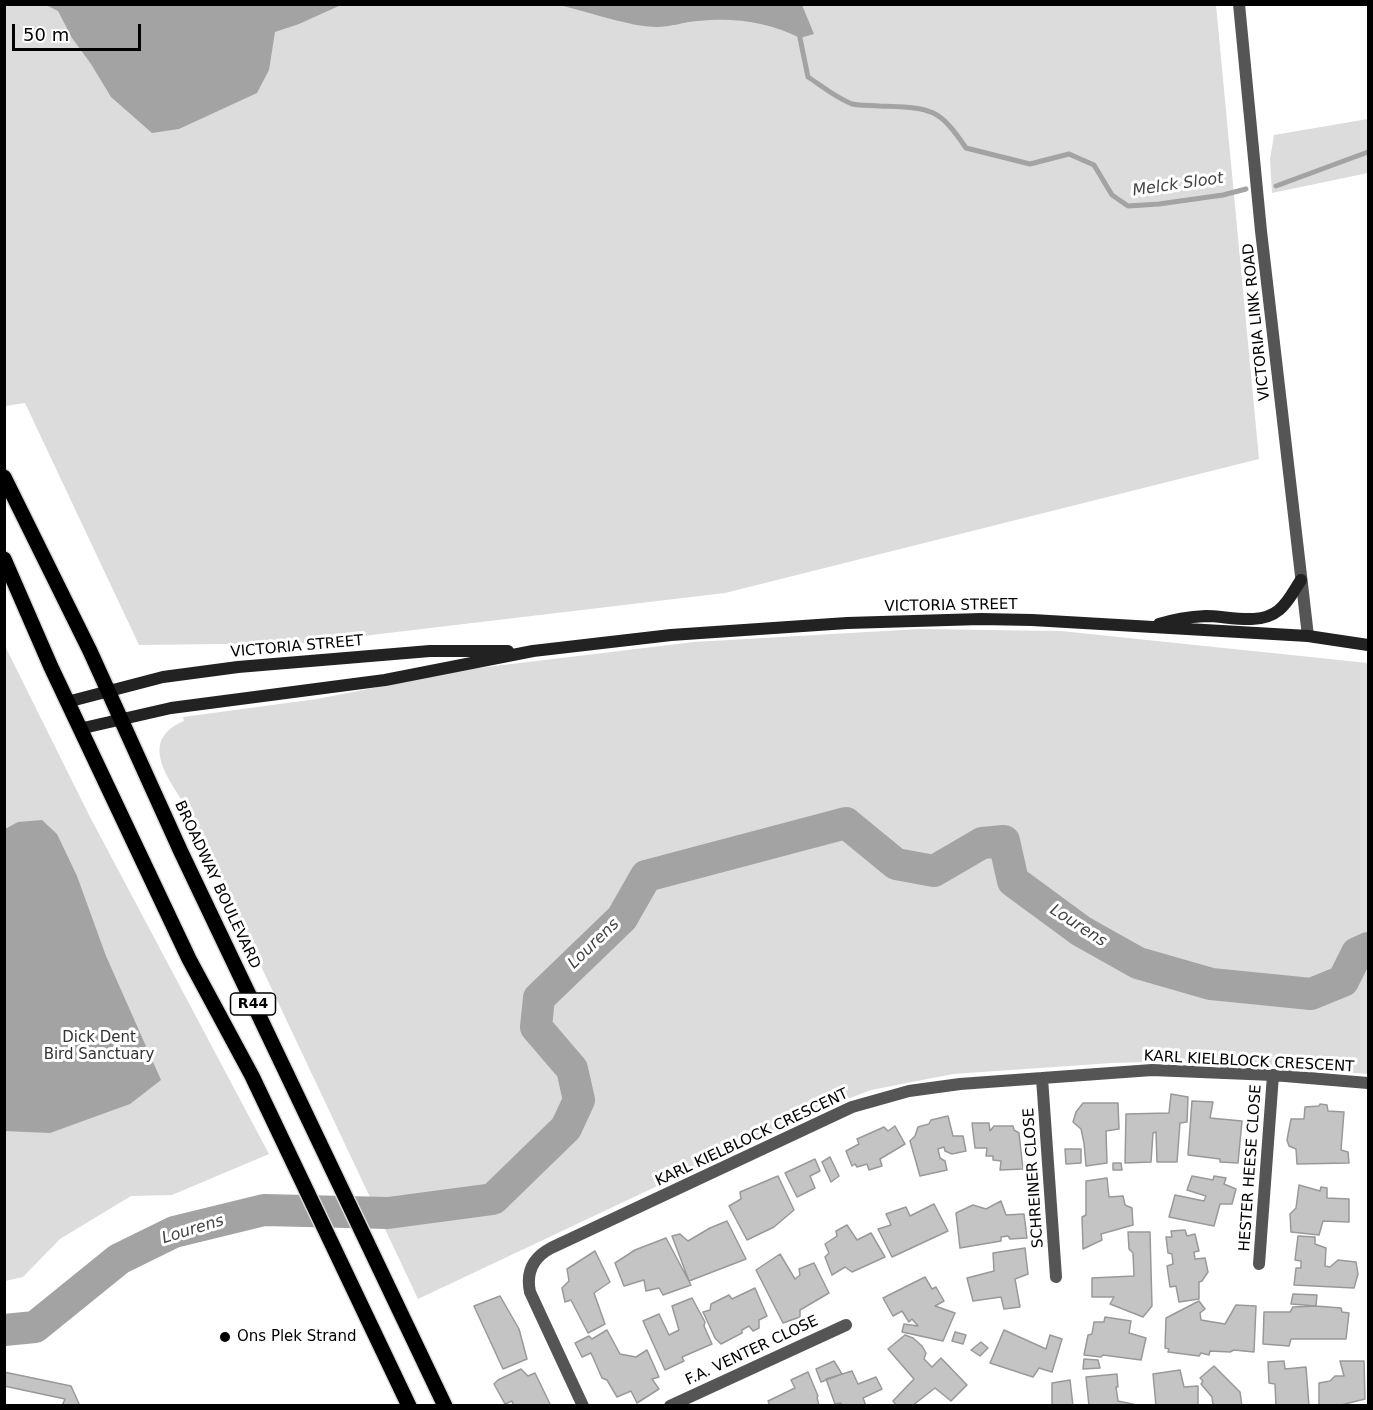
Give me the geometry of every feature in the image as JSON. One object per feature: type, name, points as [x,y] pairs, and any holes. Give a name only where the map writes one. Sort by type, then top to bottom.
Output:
[{"type":"main road","name":"BROADWAY BOULEVARD","points":[[4,477],[446,1406]]},
{"type":"main road","name":"R44","points":[[4,559],[67,702],[189,959],[252,1076],[409,1406]]},
{"type":"main road","points":[[1149,627],[1178,619],[1207,616],[1249,619],[1264,617],[1277,612],[1301,580]]},
{"type":"main road","name":"VICTORIA STREET","points":[[80,729],[171,708],[385,680],[533,651],[671,635],[847,622],[981,619],[1308,636],[1368,645]]},
{"type":"main road","name":"VICTORIA STREET","points":[[67,702],[163,677],[238,667],[430,651],[533,651]]},
{"type":"street","name":"VICTORIA LINK ROAD","points":[[1239,4],[1263,242],[1308,636]]},
{"type":"street","name":"KARL KIELBLOCK CRESCENT","points":[[583,1406],[530,1293],[531,1266],[543,1252],[852,1107],[909,1091],[960,1084],[1152,1070],[1273,1074],[1368,1083]]},
{"type":"street","name":"HESTER HEESE CLOSE","points":[[1258,1264],[1273,1074]]},
{"type":"street","name":"SCHREINER CLOSE","points":[[1042,1078],[1056,1277]]},
{"type":"street","name":"F.A. VENTER CLOSE","points":[[670,1406],[846,1325]]},
{"type":"green space","points":[[5,5],[1216,5],[1259,459],[725,593],[304,643],[139,645],[25,403],[5,406]]},
{"type":"green space","points":[[1368,119],[1368,173],[1272,193],[1270,159],[1274,135]]},
{"type":"green space","points":[[919,629],[1061,631],[1368,663],[1368,1074],[1183,1061],[1112,1063],[953,1074],[871,1090],[812,1113],[418,1299],[185,805],[165,772],[160,749],[162,738],[170,729],[184,721],[183,717],[317,699],[470,669],[694,642]]},
{"type":"green space","name":"Dick Dent Bird Sanctuary","points":[[4,644],[89,815],[269,1154],[172,1195],[131,1196],[60,1239],[23,1277],[5,1281]]},
{"type":"shaded area","points":[[46,5],[341,5],[275,32],[269,70],[257,93],[179,129],[152,133],[111,97],[72,38],[58,11]]},
{"type":"shaded area","points":[[559,5],[802,5],[814,34],[800,38],[776,28],[737,20],[711,20],[662,27],[646,26],[621,22]]},
{"type":"shaded area","points":[[42,820],[57,834],[77,876],[106,956],[161,1080],[130,1104],[50,1133],[4,1131],[5,829],[18,822]]},
{"type":"building","points":[[1171,1094],[1188,1097],[1187,1122],[1180,1123],[1177,1162],[1157,1162],[1156,1132],[1153,1133],[1151,1162],[1125,1163],[1126,1114],[1169,1113]]},
{"type":"building","points":[[1192,1101],[1213,1102],[1210,1118],[1242,1121],[1238,1163],[1220,1162],[1220,1159],[1188,1155]]},
{"type":"building","points":[[1083,1103],[1118,1103],[1119,1129],[1106,1131],[1107,1163],[1086,1166],[1081,1129],[1073,1122],[1076,1112]]},
{"type":"building","points":[[1327,1105],[1328,1111],[1344,1112],[1341,1150],[1348,1152],[1349,1163],[1297,1164],[1296,1149],[1289,1146],[1287,1140],[1291,1119],[1304,1119],[1305,1107]]},
{"type":"building","points":[[948,1116],[953,1136],[963,1136],[966,1151],[952,1154],[945,1151],[944,1147],[938,1149],[947,1170],[920,1176],[910,1141],[915,1136],[918,1127],[929,1124],[931,1120]]},
{"type":"building","points":[[972,1123],[989,1123],[990,1131],[994,1126],[1013,1126],[1014,1130],[1019,1133],[1023,1169],[1000,1170],[1001,1161],[993,1160],[993,1156],[986,1156],[987,1148],[975,1148]]},
{"type":"building","points":[[895,1126],[905,1144],[880,1159],[882,1166],[869,1170],[867,1164],[852,1166],[846,1151],[859,1144],[857,1139],[884,1127],[888,1131]]},
{"type":"building","points":[[1065,1149],[1081,1149],[1081,1163],[1066,1164]]},
{"type":"building","points":[[830,1157],[839,1176],[831,1182],[822,1162]]},
{"type":"building","points":[[815,1159],[820,1171],[810,1176],[815,1188],[797,1197],[785,1173]]},
{"type":"building","points":[[1113,1163],[1121,1163],[1122,1170],[1113,1170]]},
{"type":"building","points":[[778,1176],[794,1210],[774,1227],[747,1240],[729,1206],[741,1199],[740,1192]]},
{"type":"building","points":[[1192,1176],[1213,1180],[1214,1176],[1226,1178],[1224,1184],[1236,1189],[1232,1204],[1220,1204],[1214,1226],[1169,1217],[1175,1195],[1204,1201],[1206,1196],[1187,1190]]},
{"type":"building","points":[[1107,1178],[1109,1197],[1123,1196],[1125,1205],[1132,1208],[1133,1225],[1101,1234],[1102,1240],[1083,1249],[1082,1217],[1086,1215],[1086,1181]]},
{"type":"building","points":[[1299,1185],[1320,1191],[1321,1187],[1327,1188],[1327,1198],[1349,1199],[1349,1222],[1323,1221],[1319,1235],[1291,1232],[1290,1214],[1296,1208]]},
{"type":"building","points":[[1001,1201],[1006,1215],[1024,1214],[1027,1238],[1001,1237],[1001,1241],[960,1248],[956,1213],[973,1205],[986,1209]]},
{"type":"building","points":[[934,1204],[948,1231],[892,1257],[878,1229],[891,1225],[886,1214],[906,1207],[910,1216]]},
{"type":"building","points":[[727,1221],[746,1259],[689,1281],[672,1236],[680,1234],[688,1241]]},
{"type":"building","points":[[847,1225],[857,1240],[871,1233],[885,1257],[852,1272],[845,1267],[832,1275],[825,1257],[829,1253],[825,1244],[837,1236],[836,1231]]},
{"type":"building","points":[[1185,1230],[1187,1236],[1195,1234],[1199,1251],[1194,1252],[1195,1259],[1205,1258],[1208,1272],[1199,1282],[1199,1299],[1179,1302],[1176,1286],[1170,1287],[1167,1266],[1173,1264],[1172,1254],[1168,1253],[1166,1237],[1172,1237],[1171,1231]]},
{"type":"building","points":[[1128,1232],[1150,1232],[1152,1306],[1143,1317],[1110,1304],[1114,1297],[1092,1297],[1092,1278],[1134,1276],[1133,1253],[1129,1249]]},
{"type":"building","points":[[1298,1236],[1315,1237],[1315,1244],[1326,1248],[1325,1266],[1330,1267],[1338,1260],[1356,1262],[1358,1274],[1354,1288],[1294,1285],[1296,1268],[1301,1268],[1301,1261],[1295,1260]]},
{"type":"building","points":[[666,1238],[691,1285],[663,1295],[659,1288],[646,1291],[644,1280],[624,1286],[615,1263],[635,1250]]},
{"type":"building","points":[[1025,1248],[1028,1274],[1015,1279],[1020,1307],[1004,1309],[1001,1297],[973,1301],[967,1278],[994,1271],[993,1253]]},
{"type":"building","points":[[595,1251],[610,1282],[594,1293],[605,1324],[588,1333],[571,1300],[565,1302],[562,1288],[569,1281],[567,1269]]},
{"type":"building","points":[[780,1254],[795,1279],[800,1275],[799,1269],[814,1263],[829,1293],[800,1310],[800,1317],[783,1323],[756,1270]]},
{"type":"building","points":[[925,1277],[932,1289],[936,1287],[944,1301],[935,1306],[955,1313],[943,1341],[902,1332],[904,1324],[918,1326],[912,1319],[909,1322],[902,1311],[893,1316],[883,1298]]},
{"type":"building","points":[[755,1288],[767,1316],[759,1320],[759,1328],[753,1331],[749,1326],[742,1330],[742,1333],[721,1344],[715,1338],[703,1312],[710,1310],[711,1304],[729,1295],[732,1299]]},
{"type":"building","points":[[1293,1294],[1317,1295],[1316,1306],[1291,1304]]},
{"type":"building","points":[[500,1296],[519,1329],[527,1359],[503,1369],[474,1306]]},
{"type":"building","points":[[692,1298],[705,1322],[704,1326],[712,1344],[682,1357],[684,1361],[665,1370],[643,1321],[659,1314],[669,1335],[679,1330],[672,1306]]},
{"type":"building","points":[[1199,1301],[1205,1309],[1200,1313],[1201,1320],[1225,1324],[1236,1305],[1256,1306],[1254,1352],[1210,1351],[1209,1355],[1201,1353],[1199,1356],[1168,1352],[1169,1349],[1165,1348],[1166,1318]]},
{"type":"building","points":[[1293,1307],[1341,1308],[1342,1312],[1349,1313],[1346,1339],[1291,1339],[1289,1346],[1263,1344],[1264,1312],[1290,1312]]},
{"type":"building","points":[[1105,1317],[1131,1321],[1129,1333],[1146,1338],[1141,1360],[1084,1355],[1088,1335],[1092,1334],[1094,1322],[1104,1322]]},
{"type":"building","points":[[607,1330],[620,1354],[636,1357],[647,1350],[659,1377],[652,1379],[659,1389],[637,1403],[631,1391],[617,1397],[607,1380],[602,1378],[591,1353],[582,1357],[575,1343],[589,1336],[592,1339]]},
{"type":"building","points":[[1004,1330],[1046,1349],[1050,1335],[1062,1339],[1052,1372],[1039,1368],[1033,1377],[990,1363]]},
{"type":"building","points":[[955,1332],[966,1335],[963,1344],[952,1341]]},
{"type":"building","points":[[905,1335],[913,1338],[922,1346],[926,1353],[924,1359],[932,1367],[941,1358],[967,1385],[951,1401],[935,1388],[912,1406],[897,1406],[893,1401],[914,1379],[888,1349]]},
{"type":"building","points":[[981,1342],[988,1348],[980,1356],[971,1350]]},
{"type":"building","points":[[1084,1359],[1098,1360],[1100,1368],[1083,1369]]},
{"type":"building","points":[[834,1361],[842,1374],[821,1382],[816,1369]]},
{"type":"building","points":[[1284,1361],[1285,1369],[1306,1367],[1309,1406],[1276,1406],[1275,1384],[1269,1383],[1268,1362]]},
{"type":"building","points":[[1340,1361],[1364,1361],[1365,1399],[1337,1406],[1319,1406],[1319,1383],[1330,1381],[1335,1376],[1344,1376]]},
{"type":"building","points":[[1214,1366],[1240,1392],[1242,1406],[1213,1406],[1212,1397],[1201,1384],[1203,1381],[1200,1378]]},
{"type":"building","points":[[521,1369],[528,1376],[535,1373],[551,1406],[514,1406],[512,1401],[505,1404],[494,1384]]},
{"type":"building","points":[[1180,1370],[1184,1387],[1198,1386],[1198,1406],[1156,1406],[1153,1374]]},
{"type":"building","points":[[852,1371],[858,1384],[876,1377],[882,1389],[863,1398],[866,1406],[835,1404],[826,1379]]},
{"type":"building","points":[[4,1372],[71,1386],[80,1406],[62,1406],[65,1399],[4,1386]]},
{"type":"building","points":[[808,1372],[818,1396],[819,1406],[770,1406],[768,1401],[795,1388],[791,1380]]},
{"type":"building","points":[[1117,1374],[1118,1401],[1142,1406],[1089,1406],[1086,1377]]},
{"type":"building","points":[[1070,1380],[1073,1406],[1052,1406],[1052,1383]]},
{"type":"waterway","name":"Melck Sloot","points":[[800,38],[808,77],[846,101],[855,105],[921,109],[931,112],[948,124],[966,148],[1030,164],[1069,154],[1094,165],[1112,195],[1128,206],[1223,195],[1246,189]]},
{"type":"waterway","name":"Melck Sloot","points":[[1276,186],[1368,152]]},
{"type":"waterway","name":"Lourens","points":[[4,1330],[35,1327],[119,1259],[174,1232],[264,1210],[388,1213],[493,1199],[566,1128],[579,1100],[572,1069],[536,1027],[539,998],[622,918],[646,876],[846,823],[896,864],[934,871],[982,843],[1004,841],[1013,881],[1081,931],[1138,963],[1211,984],[1311,994],[1343,981],[1357,953],[1368,948]]},
{"type":"place","name":"Ons Plek Strand","points":[[225,1337]]}]
